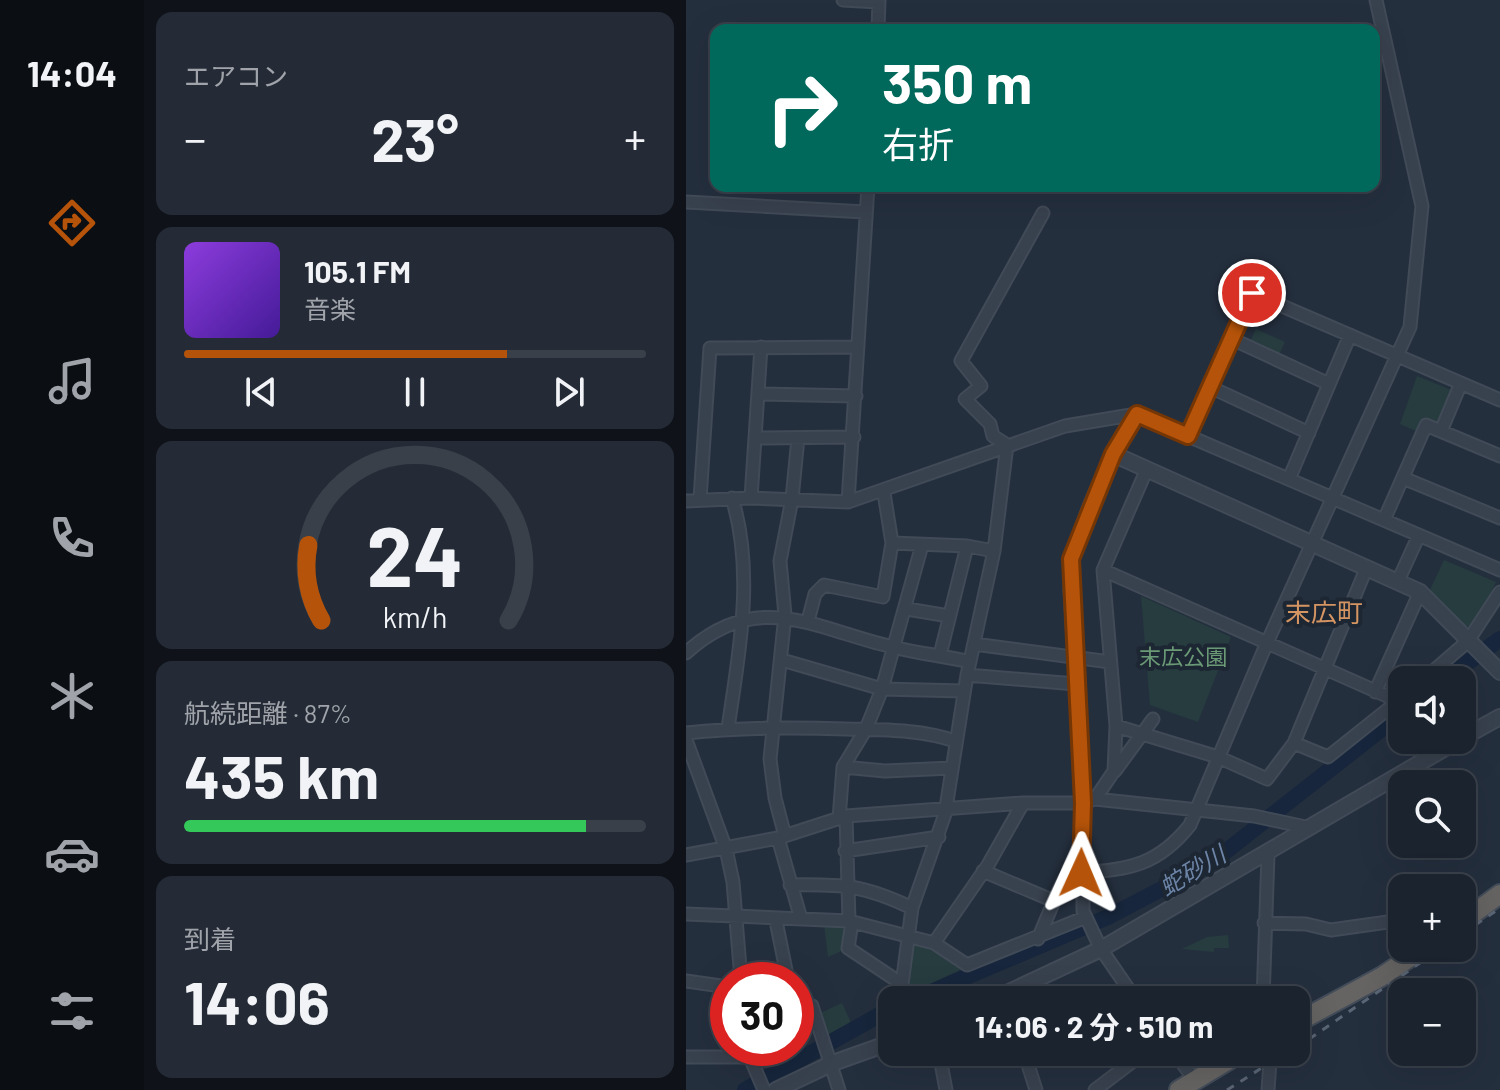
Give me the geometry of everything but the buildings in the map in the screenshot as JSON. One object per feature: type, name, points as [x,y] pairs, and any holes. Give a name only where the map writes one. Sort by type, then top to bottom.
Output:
[{"type":"highway","points":[[1476,912],[1500,894]]},
{"type":"highway","points":[[1310,1015],[1403,962]]},
{"type":"highway","points":[[1186,1084],[1218,1066]]},
{"type":"street","points":[[843,0],[879,1],[878,24]]},
{"type":"street","points":[[1081,873],[1124,870],[1170,850],[1190,825],[1266,645],[1410,327],[1422,206],[1376,0]]},
{"type":"street","points":[[848,502],[867,192]]},
{"type":"street","points":[[686,202],[865,212]]},
{"type":"street","points":[[1007,445],[993,436],[990,424],[965,399],[981,386],[961,361],[1043,213]]},
{"type":"street","points":[[1188,436],[1252,293],[1500,400]]},
{"type":"street","points":[[1289,479],[1350,335]]},
{"type":"street","points":[[1232,339],[1329,384]]},
{"type":"street","points":[[751,498],[761,347]]},
{"type":"street","points":[[700,499],[710,348],[858,347]]},
{"type":"street","points":[[1441,431],[1461,383]]},
{"type":"street","points":[[1210,387],[1309,433]]},
{"type":"street","points":[[758,394],[856,396]]},
{"type":"street","points":[[1127,986],[1098,942],[1088,920],[1081,873],[1083,803],[1071,559],[1113,454],[1137,414]]},
{"type":"street","points":[[686,501],[751,498],[848,502],[884,493],[1065,426],[1137,414],[1500,570]]},
{"type":"street","points":[[1384,520],[1426,425],[1500,456]]},
{"type":"street","points":[[755,438],[854,437]]},
{"type":"street","points":[[798,438],[792,499],[780,561],[785,615],[771,772],[790,885],[801,919]]},
{"type":"street","points":[[922,545],[907,609],[882,689],[866,729],[843,767],[842,818],[849,884],[848,948],[902,984],[912,908],[939,837],[967,675],[994,551],[1007,445]]},
{"type":"street","points":[[1113,454],[1420,592],[1500,672]]},
{"type":"street","points":[[1114,771],[1116,726],[1103,570],[1146,471]]},
{"type":"street","points":[[1403,478],[1500,518]]},
{"type":"street","points":[[808,621],[815,594],[824,585],[883,597],[892,543],[884,493]]},
{"type":"street","points":[[728,728],[744,622],[742,531],[732,498]]},
{"type":"street","points":[[1398,581],[1419,535]]},
{"type":"street","points":[[892,543],[967,546],[994,551]]},
{"type":"street","points":[[940,655],[967,546]]},
{"type":"street","points":[[1116,726],[1218,757],[1267,779],[1294,743],[1366,569]]},
{"type":"street","points":[[1103,570],[1266,645],[1388,696]]},
{"type":"street","points":[[1375,692],[1420,592]]},
{"type":"street","points":[[1439,666],[1468,641],[1500,592]]},
{"type":"street","points":[[907,609],[949,616]]},
{"type":"street","points":[[686,653],[708,637],[744,622],[785,615],[896,648],[970,662]]},
{"type":"street","points":[[974,644],[1110,662]]},
{"type":"street","points":[[782,660],[882,689],[964,691]]},
{"type":"street","points":[[967,675],[1076,684]]},
{"type":"street","points":[[1294,743],[1328,757],[1388,710]]},
{"type":"street","points":[[1476,731],[1500,717]]},
{"type":"street","points":[[1095,799],[1153,719]]},
{"type":"street","points":[[686,733],[728,728],[866,729],[928,732],[955,741]]},
{"type":"street","points":[[686,740],[726,849],[740,962]]},
{"type":"street","points":[[1026,986],[1098,942],[1268,855],[1436,754]]},
{"type":"street","points":[[843,767],[885,771],[952,768]]},
{"type":"street","points":[[686,855],[782,837],[842,818],[1023,803],[1083,803],[1095,799],[1254,816],[1311,828]]},
{"type":"street","points":[[934,943],[983,871],[1023,803]]},
{"type":"street","points":[[845,851],[939,837]]},
{"type":"street","points":[[1263,986],[1268,855]]},
{"type":"street","points":[[983,871],[1054,901],[1038,939]]},
{"type":"street","points":[[790,885],[849,884],[912,908]]},
{"type":"street","points":[[686,914],[776,921],[850,922],[934,943],[967,965],[1088,920]]},
{"type":"street","points":[[776,921],[784,962]]},
{"type":"street","points":[[1264,923],[1306,924],[1331,930],[1388,922]]},
{"type":"street","points":[[686,981],[710,984]]},
{"type":"street","points":[[814,1012],[833,1063],[839,1090]]},
{"type":"street","points":[[776,1090],[833,1063],[878,1047]]},
{"type":"street","points":[[686,1057],[710,1055]]},
{"type":"street","points":[[753,1066],[764,1090]]},
{"type":"street","points":[[942,1066],[946,1090]]},
{"type":"street","points":[[1029,1066],[1036,1090]]},
{"type":"street","points":[[1095,1090],[1126,1066]]},
{"type":"street","points":[[1268,1090],[1270,1066]]},
{"type":"green space","points":[[1256,329],[1285,342],[1276,361],[1247,348]]},
{"type":"green space","points":[[1417,376],[1454,391],[1439,427],[1420,424],[1416,431],[1400,424]]},
{"type":"green space","points":[[1444,560],[1496,582],[1474,626],[1464,626],[1429,592]]},
{"type":"green space","name":"末広公園","points":[[1141,596],[1231,637],[1198,722],[1150,705]]},
{"type":"green space","points":[[824,925],[846,926],[846,949],[828,957]]},
{"type":"green space","points":[[1228,935],[1229,948],[1214,948],[1214,952],[1182,949],[1207,937]]},
{"type":"green space","points":[[920,944],[964,968],[926,986],[908,986],[914,946]]},
{"type":"green space","points":[[842,1003],[852,1025],[829,1036],[818,1014]]},
{"type":"waterway","name":"蛇砂川","points":[[1463,666],[1500,639]]},
{"type":"waterway","name":"蛇砂川","points":[[945,986],[1108,917],[1211,863],[1388,724]]},
{"type":"waterway","name":"蛇砂川","points":[[745,1090],[878,1016]]},
{"type":"railway","points":[[1476,924],[1500,908]]},
{"type":"railway","points":[[1310,1038],[1422,962]]},
{"type":"railway","points":[[1227,1090],[1265,1066]]},
{"type":"district","name":"末広町","points":[[1324,611]]},
{"type":"route","points":[[1081,873],[1083,803],[1070,590],[1071,559],[1113,454],[1137,414],[1188,436],[1252,293]]}]
